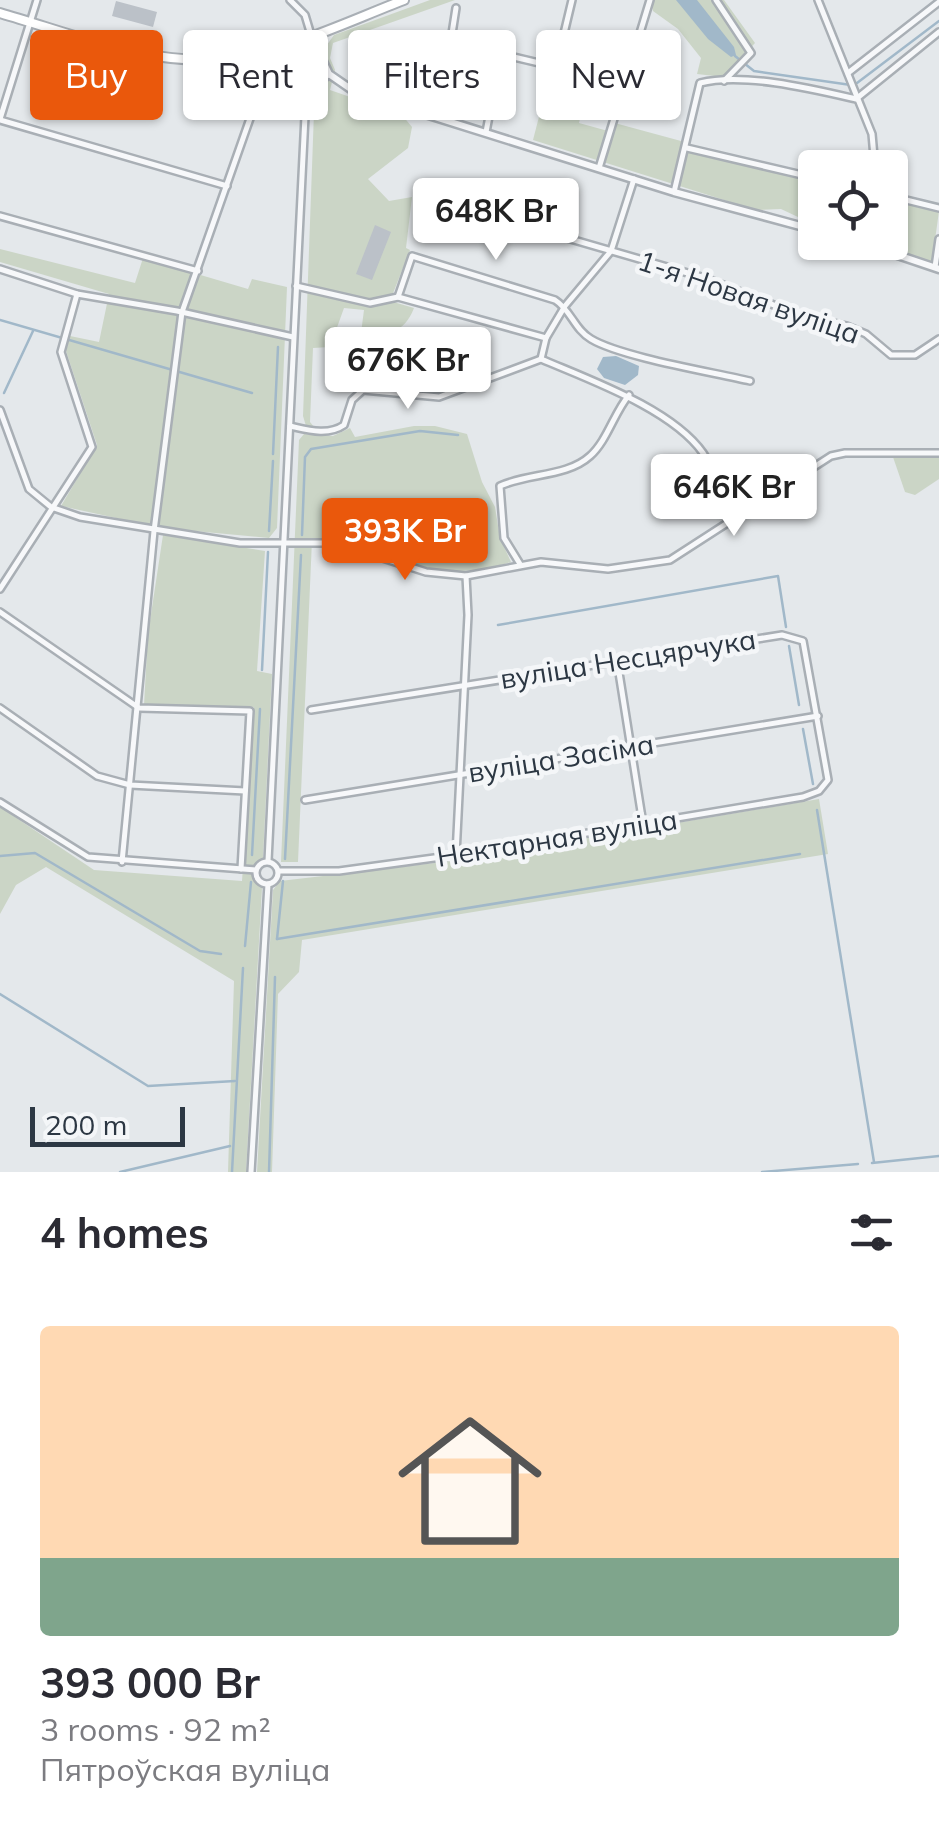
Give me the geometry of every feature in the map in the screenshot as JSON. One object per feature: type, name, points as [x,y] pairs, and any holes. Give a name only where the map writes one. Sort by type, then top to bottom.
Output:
[{"type":"main road","points":[[324,30],[404,0]]},
{"type":"main road","points":[[0,13],[140,53],[183,59]]},
{"type":"street","points":[[38,0],[0,119],[227,186]]},
{"type":"street","points":[[290,0],[305,15],[310,30]]},
{"type":"street","points":[[516,58],[556,67],[572,0]]},
{"type":"street","points":[[599,168],[650,0]]},
{"type":"street","points":[[716,0],[751,53],[724,81]]},
{"type":"street","points":[[818,0],[859,98],[875,150]]},
{"type":"street","points":[[848,73],[939,2]]},
{"type":"street","points":[[453,30],[456,8]]},
{"type":"street","points":[[674,192],[700,83],[724,81],[859,98],[939,32]]},
{"type":"street","points":[[328,74],[355,92],[674,192],[798,225]]},
{"type":"street","points":[[122,862],[154,531],[182,312],[250,120]]},
{"type":"street","points":[[268,862],[305,120]]},
{"type":"street","points":[[486,132],[488,120]]},
{"type":"street","points":[[687,148],[798,174]]},
{"type":"street","points":[[541,359],[546,338],[564,306],[611,251],[634,179]]},
{"type":"street","name":"1-я Новая вуліца","points":[[436,200],[704,278],[799,315],[846,326],[866,334],[892,355],[914,355],[939,339]]},
{"type":"street","points":[[908,200],[939,208]]},
{"type":"street","points":[[0,216],[198,271]]},
{"type":"street","points":[[908,258],[937,268],[939,240]]},
{"type":"street","points":[[398,297],[412,256],[564,306],[578,330],[589,338],[750,382]]},
{"type":"street","points":[[0,270],[76,294],[294,337]]},
{"type":"street","points":[[296,286],[370,303],[398,297],[546,338]]},
{"type":"street","points":[[0,589],[92,447],[61,352],[76,294]]},
{"type":"street","points":[[290,426],[334,431],[344,425],[352,400],[363,390],[438,396],[541,359],[629,395],[697,446],[736,516]]},
{"type":"street","points":[[520,564],[504,538],[500,486],[532,474],[563,471],[591,456],[629,395]]},
{"type":"street","points":[[0,410],[29,488],[51,507],[80,517],[240,543],[336,543],[426,572],[466,576],[520,564],[582,564],[608,569],[658,563],[683,554],[831,456],[939,453]]},
{"type":"street","points":[[456,855],[468,616],[466,576]]},
{"type":"street","points":[[0,612],[139,708],[250,711],[241,869]]},
{"type":"street","name":"вуліца Несцярчука","points":[[311,710],[782,634],[803,641],[828,780]]},
{"type":"street","points":[[617,660],[642,824]]},
{"type":"street","points":[[0,708],[97,776],[130,784],[246,791]]},
{"type":"street","name":"вуліца Засіма","points":[[305,800],[818,716]]},
{"type":"street","name":"Нектарная вуліца","points":[[278,871],[339,871],[456,855],[803,796],[819,791],[828,780]]},
{"type":"street","points":[[0,802],[88,858],[256,870],[268,862]]},
{"type":"street","points":[[268,862],[278,871],[277,879],[268,884]]},
{"type":"street","points":[[256,870],[259,880],[268,884]]},
{"type":"street","points":[[251,1172],[268,884]]},
{"type":"green space","points":[[430,0],[455,0],[370,30],[348,30],[348,38],[333,43],[330,58],[335,70],[330,90],[348,96],[348,120],[406,120],[412,127],[408,148],[368,179],[389,201],[412,197],[406,248],[410,250],[390,301],[414,308],[400,328],[361,333],[364,310],[344,308],[330,347],[313,348],[310,422],[314,427],[306,426],[303,416],[314,120],[328,120],[328,43],[334,35]]},
{"type":"green space","points":[[651,0],[724,0],[755,43],[723,77],[697,74],[701,58],[681,30],[653,11]]},
{"type":"green space","points":[[538,120],[580,120],[579,123],[608,131],[611,122],[681,141],[685,150],[798,177],[798,217],[781,209],[756,210],[533,140]]},
{"type":"green space","points":[[908,204],[939,211],[932,262],[908,255]]},
{"type":"green space","points":[[0,249],[135,283],[143,258],[248,289],[252,279],[287,287],[277,528],[269,538],[162,528],[61,506],[97,445],[66,351],[70,336],[99,342],[109,294],[0,262]]},
{"type":"green space","points":[[435,426],[467,434],[511,562],[455,571],[341,543],[312,540],[298,862],[281,862],[299,440],[304,434],[333,436],[350,428],[355,437]]},
{"type":"green space","points":[[939,456],[939,479],[915,495],[905,492],[893,457]]},
{"type":"green space","points":[[163,535],[265,551],[257,671],[272,674],[263,858],[256,865],[254,877],[262,888],[246,1172],[228,1172],[234,981],[46,867],[16,885],[0,914],[0,807],[94,870],[242,881],[254,707],[144,705],[148,634]]},
{"type":"green space","points":[[819,799],[828,854],[302,940],[299,972],[278,994],[272,1172],[257,1172],[273,890],[280,881],[452,861]]},
{"type":"water","points":[[676,0],[697,0],[736,55],[731,57],[708,39]]},
{"type":"water","points":[[616,356],[639,366],[638,375],[625,385],[604,378],[597,369],[603,357]]},
{"type":"building","points":[[116,1],[157,12],[153,27],[112,16]]},
{"type":"building","points":[[375,225],[391,232],[372,280],[356,274]]},
{"type":"waterway","points":[[857,83],[939,21]]},
{"type":"waterway","points":[[735,56],[754,71],[851,85]]},
{"type":"waterway","points":[[0,320],[252,393]]},
{"type":"waterway","points":[[4,393],[33,331]]},
{"type":"waterway","points":[[273,454],[278,347]]},
{"type":"waterway","points":[[302,535],[305,457],[311,449],[420,431],[458,435]]},
{"type":"waterway","points":[[269,531],[273,461]]},
{"type":"waterway","points":[[262,670],[268,552]]},
{"type":"waterway","points":[[285,859],[301,555]]},
{"type":"waterway","points":[[498,625],[778,576],[786,627]]},
{"type":"waterway","points":[[789,646],[799,705]]},
{"type":"waterway","points":[[252,855],[260,709]]},
{"type":"waterway","points":[[803,729],[813,784]]},
{"type":"waterway","points":[[817,810],[874,1162]]},
{"type":"waterway","points":[[0,856],[35,853],[200,951],[221,954]]},
{"type":"waterway","points":[[277,939],[800,854]]},
{"type":"waterway","points":[[277,939],[283,881]]},
{"type":"waterway","points":[[245,946],[251,882]]},
{"type":"waterway","points":[[232,1172],[243,968]]},
{"type":"waterway","points":[[269,1172],[275,977]]},
{"type":"waterway","points":[[0,994],[148,1086],[235,1081]]},
{"type":"waterway","points":[[120,1172],[230,1146]]},
{"type":"waterway","points":[[872,1163],[939,1156]]},
{"type":"waterway","points":[[762,1172],[858,1164]]}]
